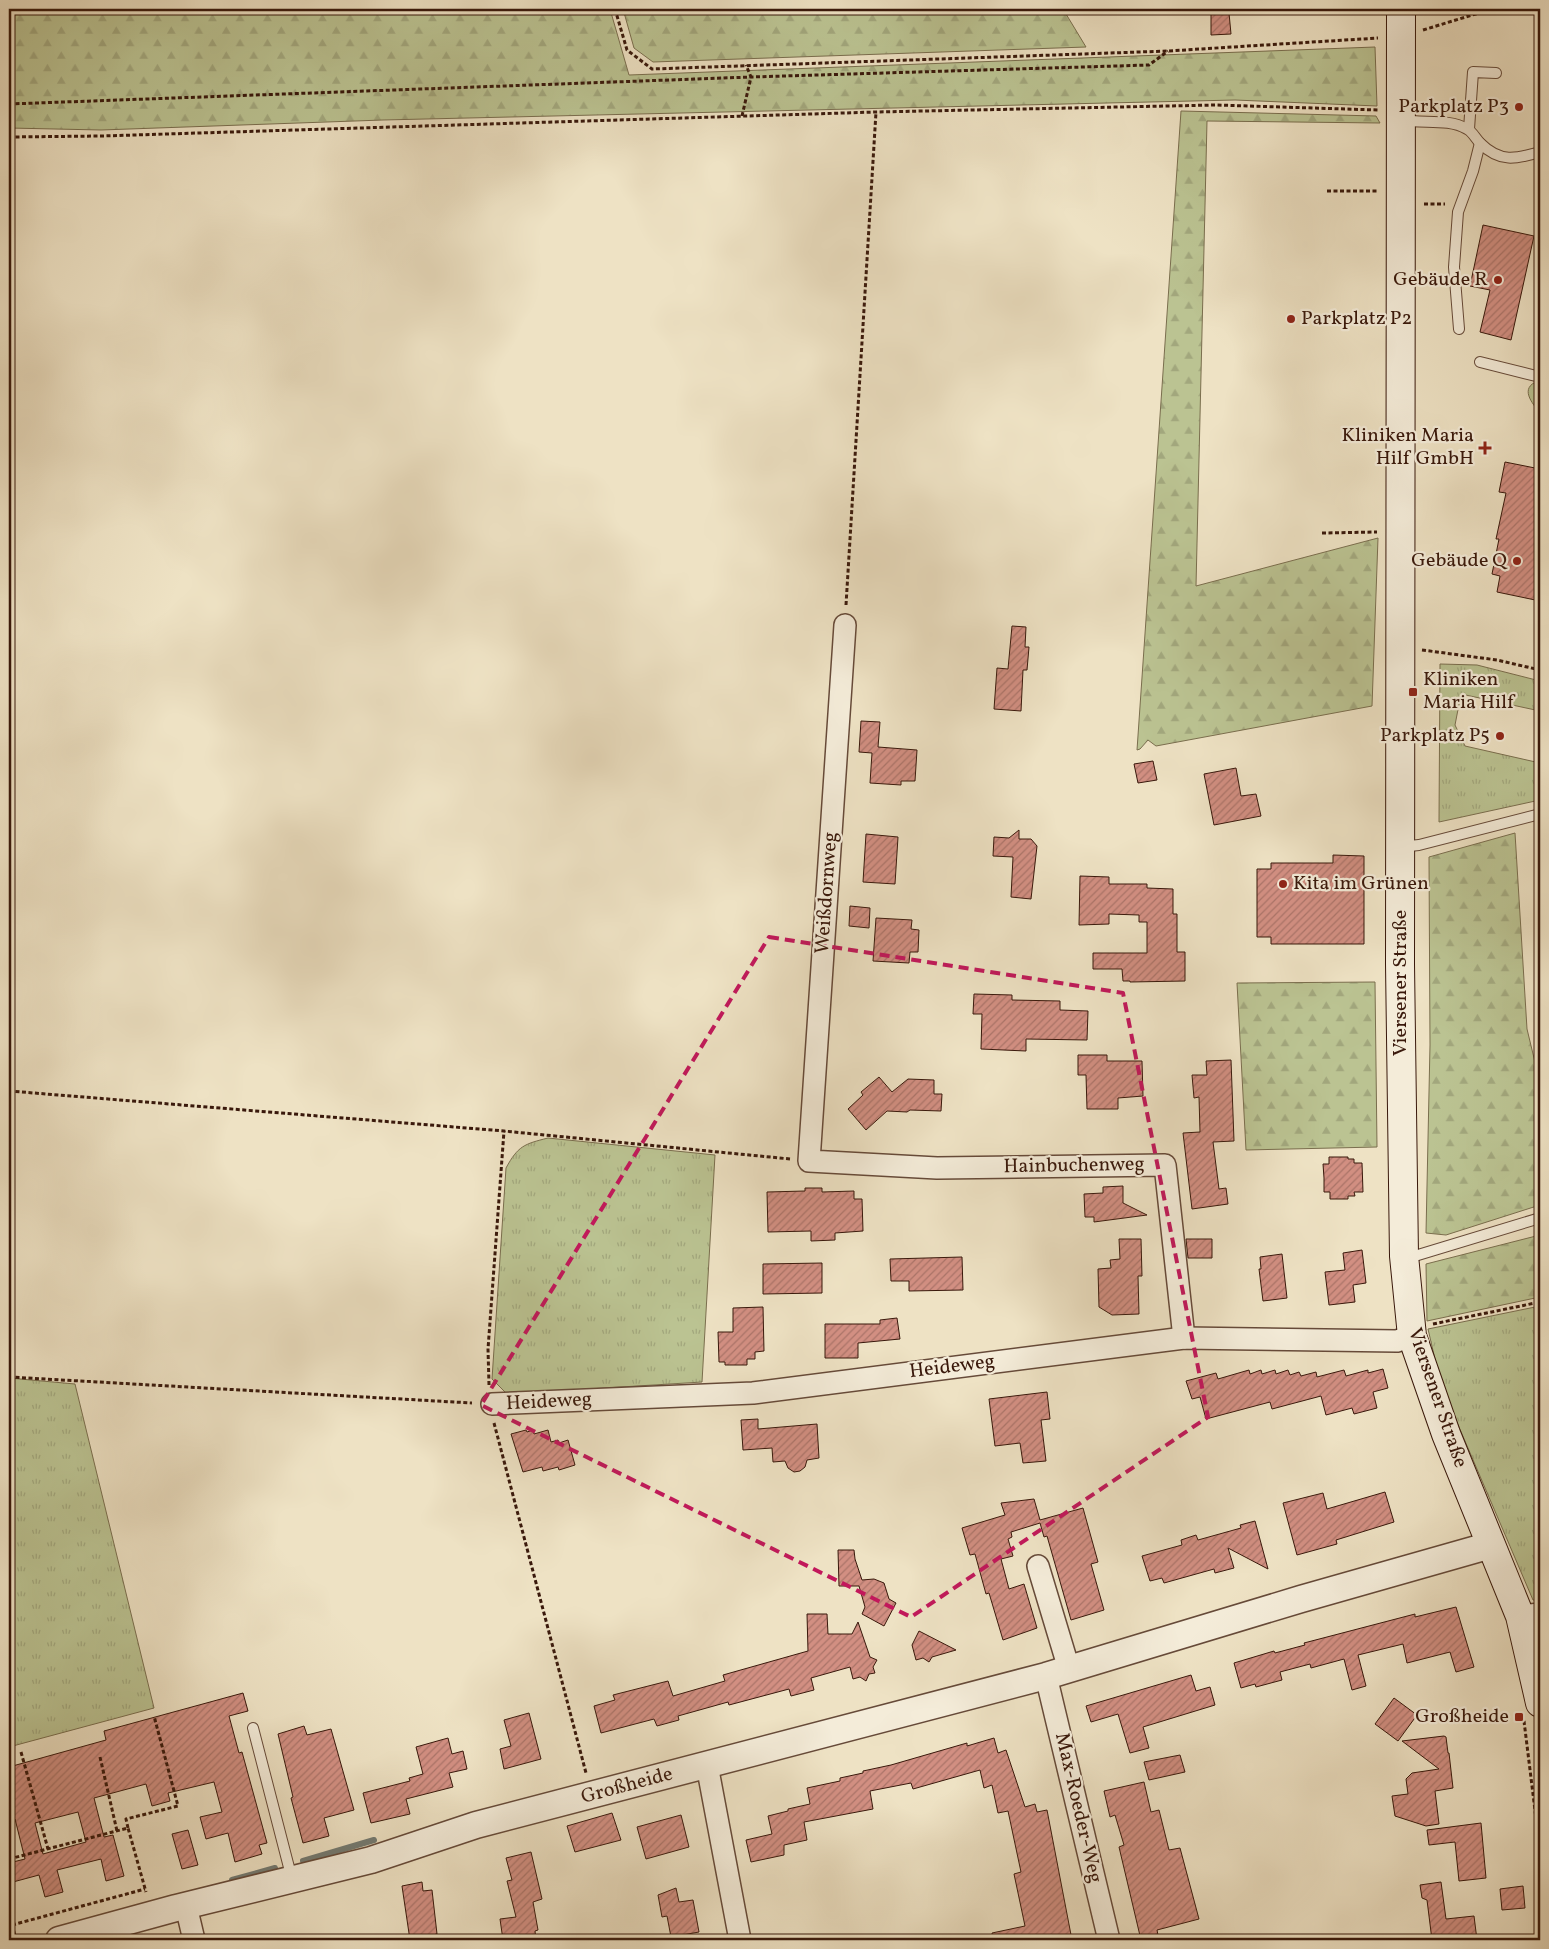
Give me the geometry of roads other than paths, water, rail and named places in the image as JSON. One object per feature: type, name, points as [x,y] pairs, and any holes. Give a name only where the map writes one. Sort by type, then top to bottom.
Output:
[{"type":"main road","name":"Viersener Straße","points":[[1401,9],[1401,521],[1414,653],[1400,847],[1404,1256],[1412,1336],[1446,1434],[1491,1545],[1530,1615],[1540,1704]]},
{"type":"street","name":"Weißdornweg","points":[[808,1161],[845,624]]},
{"type":"street","name":"Hainbuchenweg","points":[[808,1161],[946,1168],[1165,1165],[1184,1338]]},
{"type":"street","name":"Heideweg","points":[[492,1404],[753,1393],[1184,1338],[1397,1341],[1412,1336]]},
{"type":"street","name":"Großheide","points":[[59,1940],[371,1860],[476,1825],[1058,1673],[1292,1602],[1491,1545]]},
{"type":"street","points":[[1038,1566],[1058,1673]]},
{"type":"street","name":"Max-Roeder-Weg","points":[[1058,1673],[1109,1940]]},
{"type":"street","points":[[707,1765],[740,1940]]},
{"type":"street","points":[[186,1906],[194,1940]]},
{"type":"lane","points":[[1469,129],[1473,72],[1496,73]]},
{"type":"lane","points":[[1402,119],[1416,122],[1448,123],[1469,129],[1480,143],[1494,155],[1507,158],[1524,157],[1540,152]]},
{"type":"lane","points":[[1459,329],[1454,267],[1458,212],[1473,171],[1480,143]]},
{"type":"lane","points":[[1480,362],[1540,377]]},
{"type":"lane","points":[[1400,847],[1419,845],[1540,814]]},
{"type":"lane","points":[[1404,1256],[1418,1256],[1540,1218]]},
{"type":"lane","points":[[253,1728],[292,1880]]},
{"type":"waterway","points":[[303,1861],[374,1840]]},
{"type":"waterway","points":[[232,1880],[275,1868]]},
{"type":"place","name":"Parkplatz P3","points":[[1519,107]]},
{"type":"place","name":"Gebäude R","points":[[1498,280]]},
{"type":"place","name":"Parkplatz P2","points":[[1291,319]]},
{"type":"place","name":"Kliniken Maria Hilf GmbH","points":[[1485,448]]},
{"type":"place","name":"Gebäude Q","points":[[1517,561]]},
{"type":"place","name":"Kliniken Maria Hilf","points":[[1413,692]]},
{"type":"place","name":"Parkplatz P5","points":[[1500,736]]},
{"type":"place","name":"Kita im Grünen","points":[[1283,884]]},
{"type":"place","name":"Großheide","points":[[1519,1717]]}]
